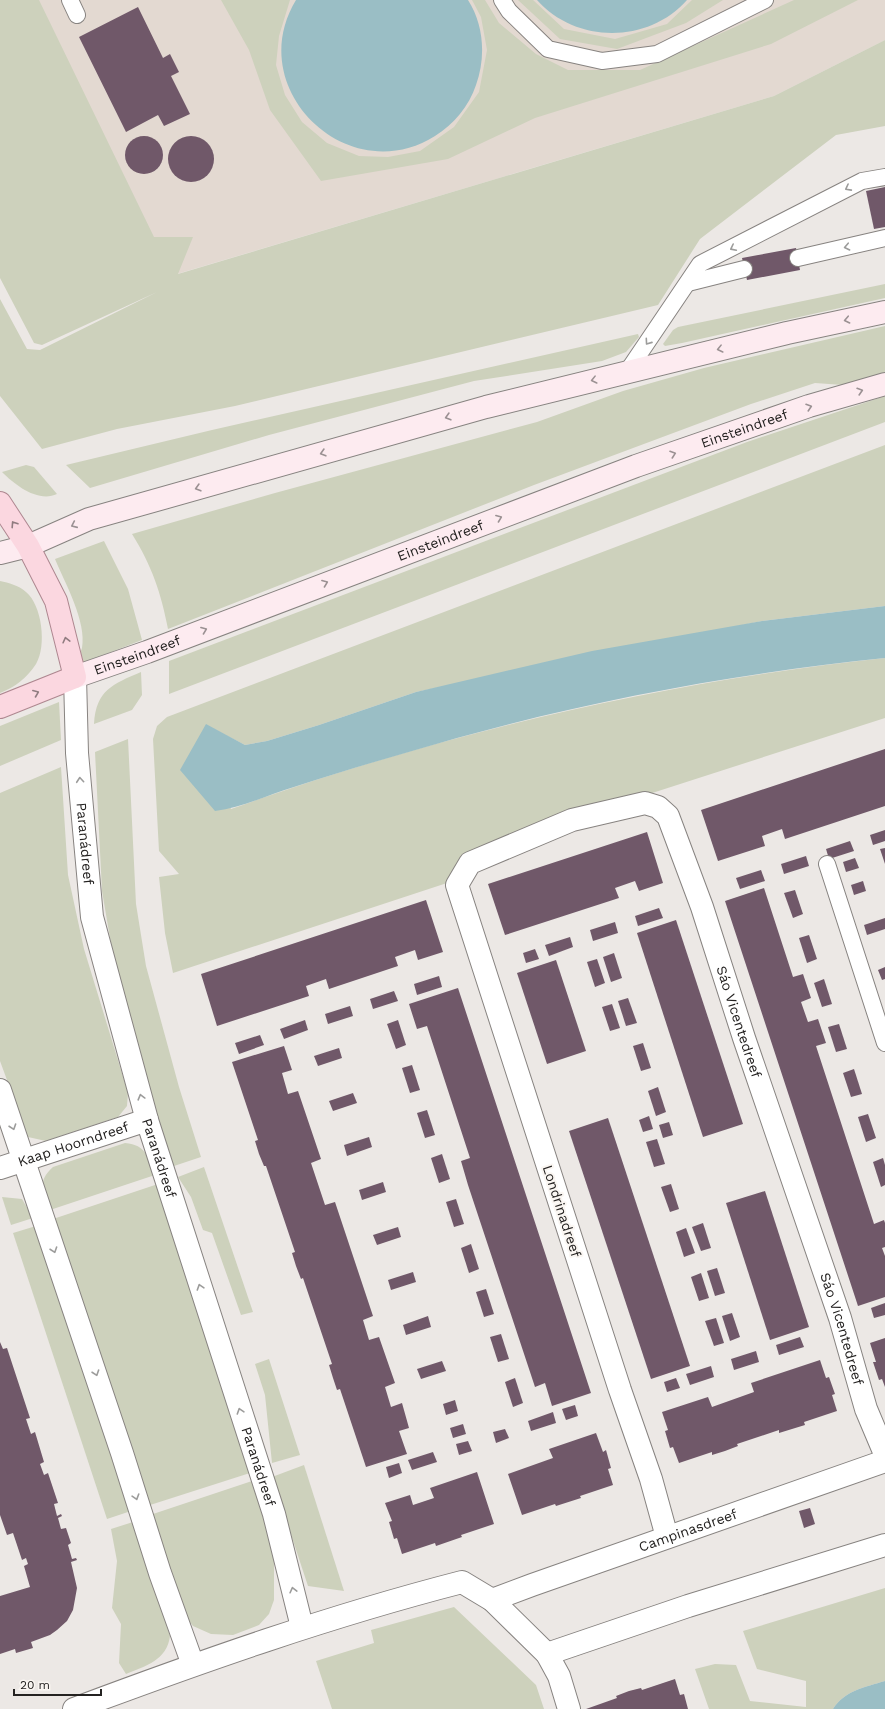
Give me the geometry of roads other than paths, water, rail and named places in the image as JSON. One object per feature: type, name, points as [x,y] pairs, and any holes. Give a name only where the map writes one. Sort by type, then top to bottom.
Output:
[{"type":"main road","points":[[0,553],[28,546],[89,518],[486,407],[787,333],[885,312]]},
{"type":"main road","name":"Einsteindreef","points":[[0,707],[75,677],[147,652],[636,466],[809,406],[885,384]]},
{"type":"main road","points":[[0,503],[28,546],[56,601],[75,677]]},
{"type":"street","name":"Paranádreef","points":[[75,677],[77,753],[92,917],[147,1120],[274,1514],[302,1627]]},
{"type":"street","name":"Sáo Vicentedreef","points":[[457,885],[470,863],[572,820],[645,803],[658,807],[668,816],[702,907],[744,1038],[838,1311],[866,1409],[885,1454]]},
{"type":"street","name":"Londrinadreef","points":[[457,885],[618,1383],[651,1479],[667,1537]]},
{"type":"street","points":[[0,1090],[122,1452],[160,1573],[193,1665]]},
{"type":"street","name":"Kaap Hoorndreef","points":[[0,1168],[147,1120]]},
{"type":"street","name":"Campinasdreef","points":[[492,1600],[667,1537],[885,1462]]},
{"type":"street","points":[[547,1654],[688,1606],[885,1545]]},
{"type":"street","points":[[74,1709],[302,1627],[389,1601],[462,1582],[492,1600],[547,1654],[559,1676],[569,1709]]},
{"type":"lane","points":[[70,0],[77,15]]},
{"type":"lane","points":[[502,0],[509,11],[548,49],[602,61],[657,54],[764,0]]},
{"type":"lane","points":[[627,372],[700,264],[862,181],[885,177]]},
{"type":"lane","points":[[798,258],[885,238]]},
{"type":"lane","points":[[688,283],[744,269]]},
{"type":"lane","points":[[827,864],[885,1043]]},
{"type":"water","points":[[296,0],[468,0],[480,30],[482,52],[476,85],[465,107],[448,126],[435,136],[402,150],[369,150],[339,141],[313,122],[293,97],[283,67],[283,34]]},
{"type":"water","points":[[537,0],[687,0],[671,14],[653,25],[633,31],[612,33],[591,31],[571,25],[553,14]]},
{"type":"water","points":[[885,606],[885,658],[777,671],[669,689],[563,711],[457,738],[335,774],[245,804],[215,811],[180,770],[206,724],[245,745],[267,741],[319,725],[416,692],[592,651],[762,621]]},
{"type":"water","points":[[885,1681],[885,1709],[833,1709],[843,1698],[856,1690]]}]
